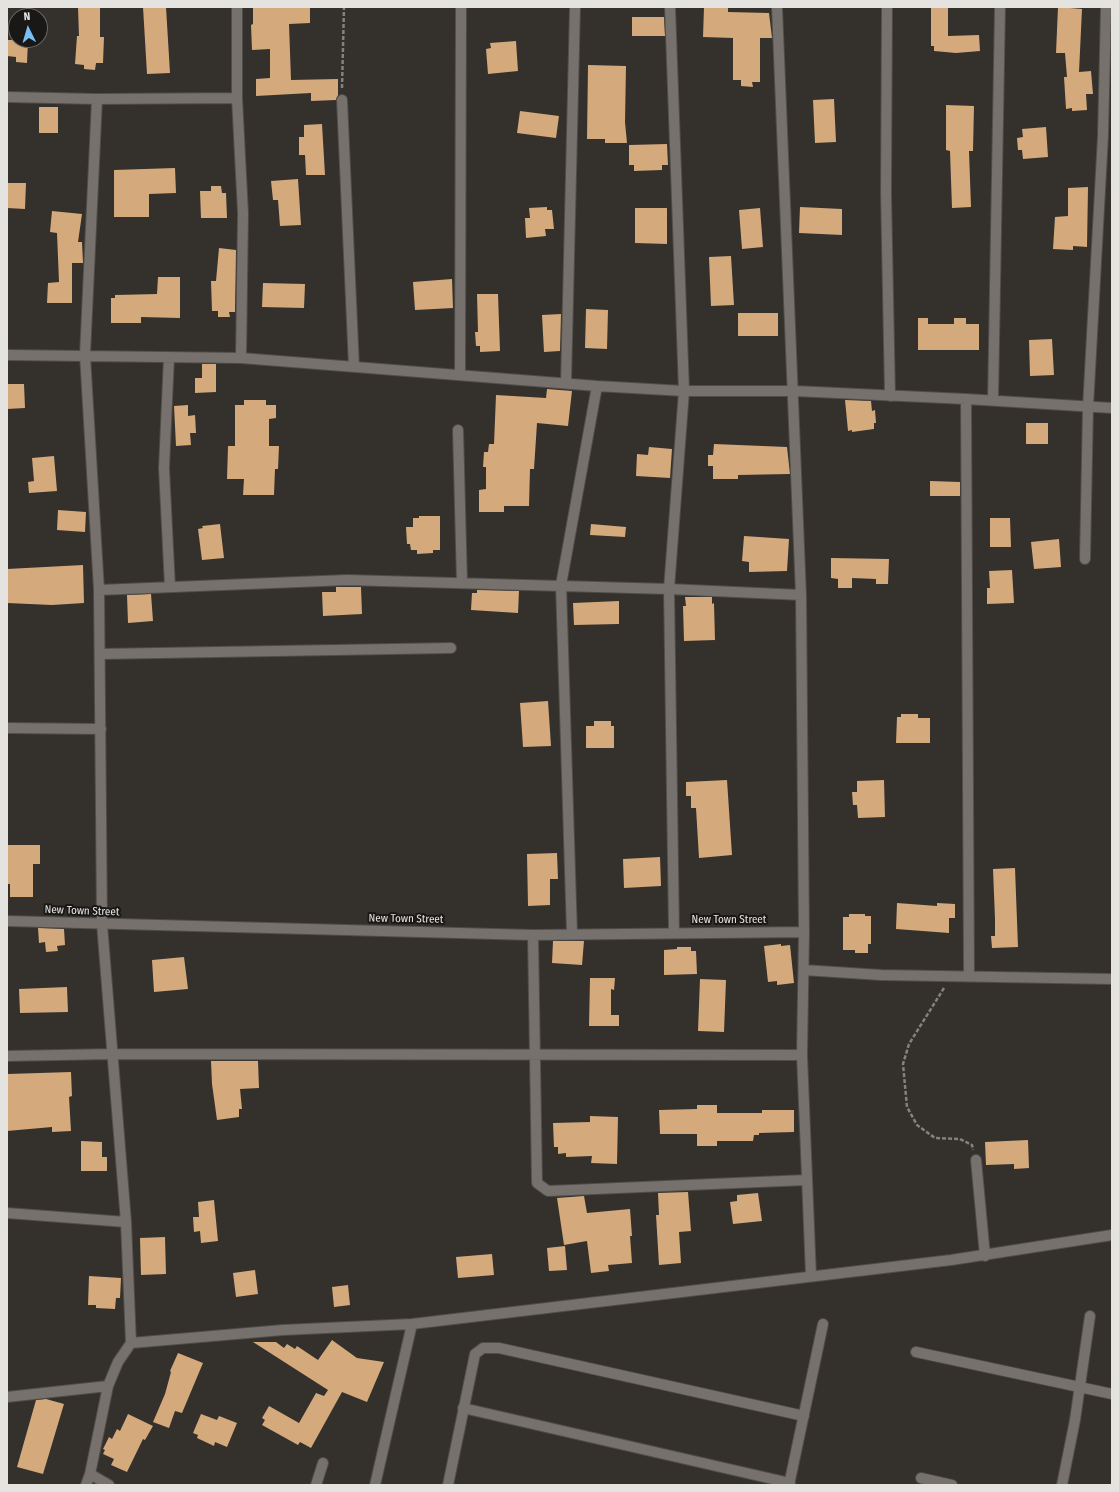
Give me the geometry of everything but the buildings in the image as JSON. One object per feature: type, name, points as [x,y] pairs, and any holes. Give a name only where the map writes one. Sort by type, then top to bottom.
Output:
[{"type":"street","points":[[237,7],[237,98],[244,213],[241,358]]},
{"type":"street","points":[[460,375],[461,7]]},
{"type":"street","points":[[566,383],[575,7]]},
{"type":"street","points":[[670,7],[684,391],[670,589],[674,932]]},
{"type":"street","points":[[777,7],[794,391],[801,595],[804,932],[802,1055],[811,1276]]},
{"type":"street","points":[[887,7],[886,193],[890,396]]},
{"type":"street","points":[[993,400],[1000,7]]},
{"type":"street","points":[[1085,559],[1088,407],[1108,137],[1106,7]]},
{"type":"street","points":[[7,97],[97,99],[237,98]]},
{"type":"street","points":[[86,1485],[90,1474],[108,1386],[118,1362],[131,1343],[126,1222],[102,924],[99,590],[85,355],[97,99]]},
{"type":"street","points":[[342,100],[354,367]]},
{"type":"street","points":[[7,355],[241,358],[596,386],[684,391],[794,391],[993,400],[1112,408]]},
{"type":"street","points":[[168,357],[164,468],[170,587]]},
{"type":"street","points":[[572,934],[561,586],[596,386]]},
{"type":"street","points":[[966,399],[969,976]]},
{"type":"street","points":[[458,430],[462,583]]},
{"type":"street","points":[[99,590],[347,580],[670,589],[801,595]]},
{"type":"street","points":[[100,654],[450,648]]},
{"type":"street","points":[[7,728],[101,729]]},
{"type":"street","name":"New Town Street","points":[[7,921],[533,935],[674,932],[804,932]]},
{"type":"street","points":[[533,935],[537,1183],[548,1191],[806,1180]]},
{"type":"street","points":[[804,970],[881,975],[1112,980]]},
{"type":"street","points":[[7,1056],[113,1054],[802,1055]]},
{"type":"street","points":[[976,1160],[985,1256]]},
{"type":"street","points":[[7,1213],[126,1222]]},
{"type":"street","points":[[131,1343],[283,1330],[412,1324],[985,1256],[1112,1235]]},
{"type":"street","points":[[1062,1485],[1075,1420],[1090,1316]]},
{"type":"street","points":[[376,1485],[412,1324]]},
{"type":"street","points":[[463,1408],[789,1484],[823,1324]]},
{"type":"street","points":[[448,1485],[474,1354],[483,1348],[499,1348],[804,1416]]},
{"type":"street","points":[[916,1352],[1112,1394]]},
{"type":"street","points":[[7,1397],[108,1386]]},
{"type":"street","points":[[316,1485],[323,1463]]},
{"type":"street","points":[[90,1474],[109,1485]]},
{"type":"street","points":[[921,1478],[952,1485]]},
{"type":"path","points":[[342,100],[344,7]]},
{"type":"path","points":[[952,976],[909,1044],[903,1064],[904,1090],[907,1107],[916,1125],[934,1138],[960,1139],[972,1145],[976,1160]]}]
